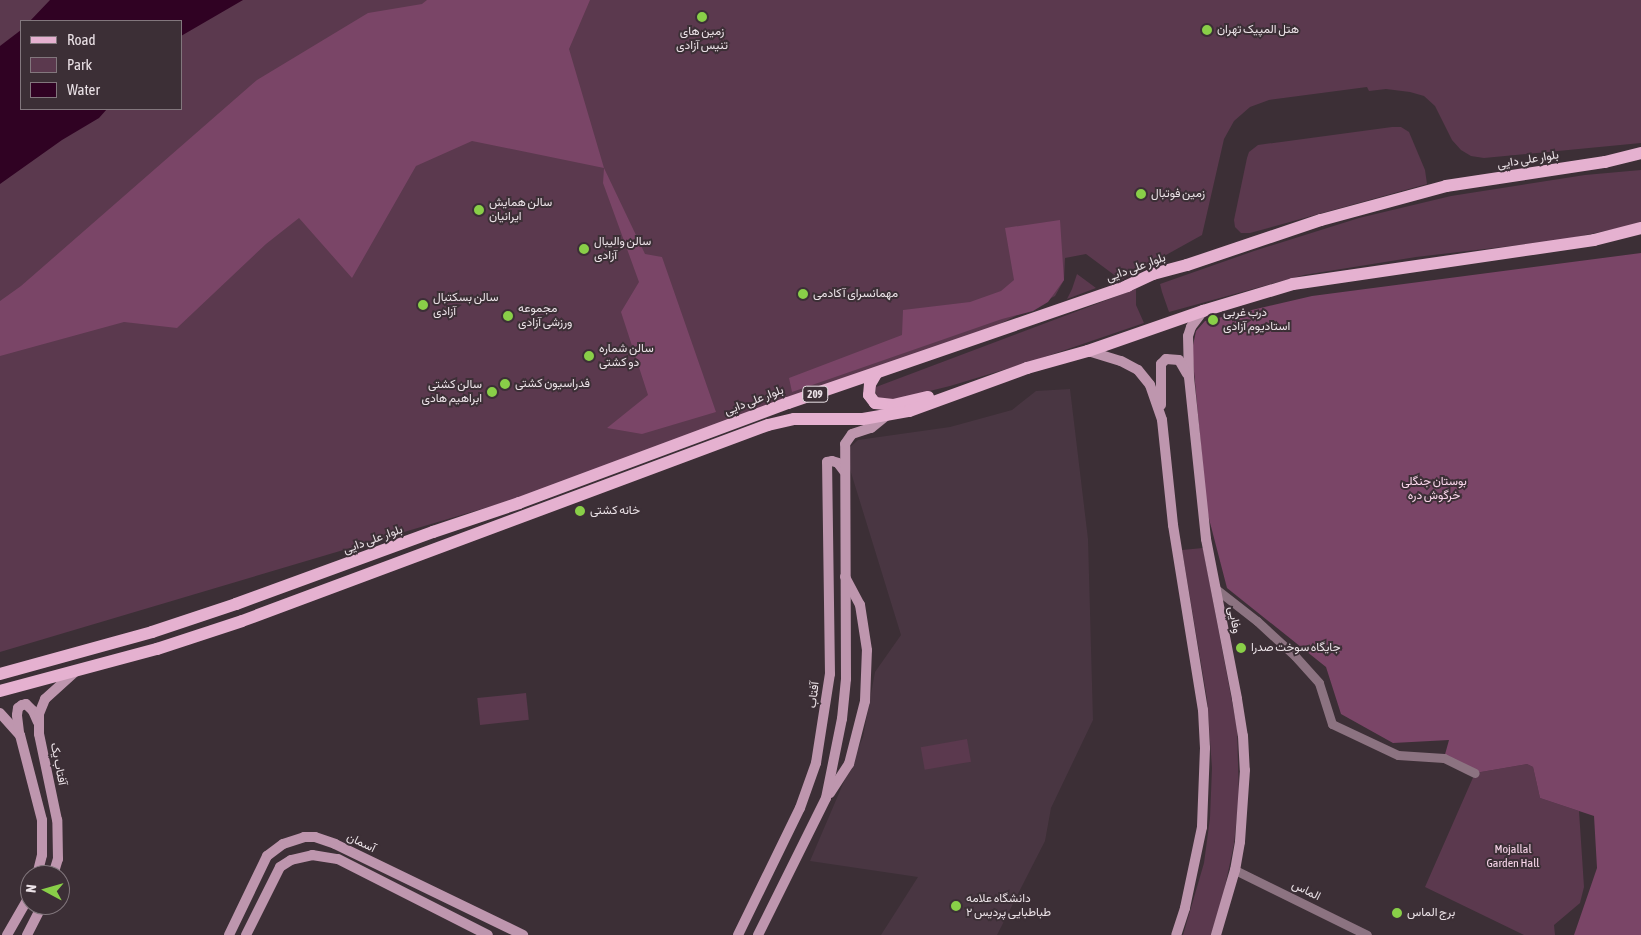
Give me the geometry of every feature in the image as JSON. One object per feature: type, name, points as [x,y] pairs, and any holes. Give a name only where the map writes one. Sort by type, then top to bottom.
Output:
[{"type":"main road","name":"بلوار علی دایی","points":[[0,674],[152,632],[236,604],[433,532],[519,504],[788,403],[1120,289],[1153,274],[1187,265],[1321,220],[1446,186],[1605,162],[1641,153]]},
{"type":"main road","points":[[1605,162],[1641,162]]},
{"type":"main road","name":"209","points":[[0,691],[157,649],[242,621],[768,425],[794,420],[863,419],[909,411],[1027,368],[1088,351],[1203,310],[1293,284],[1594,240],[1641,228]]},
{"type":"main road","points":[[876,374],[870,384],[869,395],[875,403],[882,406],[970,389]]},
{"type":"street","name":"وفایی","points":[[1203,310],[1191,327],[1188,336],[1189,377],[1202,511],[1244,736],[1244,807],[1235,870],[1216,935]]},
{"type":"street","points":[[1088,351],[1121,361],[1138,370],[1150,385],[1162,420]]},
{"type":"street","points":[[1176,935],[1185,908],[1202,827],[1206,748],[1204,710],[1173,525],[1162,420],[1159,374],[1161,364],[1166,359],[1179,360],[1189,377]]},
{"type":"street","points":[[825,800],[842,719],[846,679],[844,575],[845,444],[852,434],[871,428],[886,416]]},
{"type":"street","name":"آفتاب","points":[[738,935],[800,808],[816,763],[830,674],[827,462],[838,463],[844,471]]},
{"type":"street","points":[[758,935],[825,800],[849,764],[865,701],[867,650],[860,605],[844,575]]},
{"type":"street","points":[[1216,589],[1257,621],[1295,656],[1318,683],[1332,724],[1398,755],[1444,758],[1475,773]]},
{"type":"street","name":"آفتاب یک","points":[[56,865],[58,859],[57,820],[39,726],[39,714],[44,699],[76,671]]},
{"type":"street","points":[[39,726],[33,711],[26,704],[18,708],[17,715],[20,735],[42,820],[42,855],[40,865]]},
{"type":"street","points":[[0,713],[20,735]]},
{"type":"street","name":"آسمان","points":[[229,935],[268,856],[283,844],[304,836],[315,837],[335,844],[523,935]]},
{"type":"street","name":"آسمان","points":[[246,935],[280,867],[291,860],[312,855],[338,859],[488,935]]},
{"type":"street","name":"الماس","points":[[1235,870],[1367,935]]},
{"type":"street","points":[[7,935],[20,912]]},
{"type":"street","points":[[27,935],[37,915]]},
{"type":"shaded area","points":[[1070,389],[1088,539],[1093,720],[1051,808],[1045,841],[997,935],[881,935],[918,877],[810,861],[863,737],[875,672],[901,635],[849,466],[849,448],[858,440],[950,427],[1012,410],[1036,391]]},
{"type":"green space","name":"مجموعه ورزشی آزادی","points":[[0,0],[1641,0],[1641,143],[1484,158],[1471,156],[1461,150],[1452,140],[1435,106],[1424,96],[1410,92],[1386,89],[1369,91],[1367,87],[1269,100],[1250,107],[1234,121],[1224,139],[1202,235],[1121,280],[1086,254],[1065,258],[1064,280],[1055,296],[978,335],[512,500],[0,652]]},
{"type":"green space","points":[[427,0],[590,0],[569,49],[604,168],[472,141],[416,166],[352,278],[299,218],[266,244],[177,328],[124,322],[0,356],[0,301],[21,286],[257,80],[368,13],[422,4]]},
{"type":"green space","points":[[1401,127],[1409,132],[1425,170],[1427,184],[1250,233],[1241,233],[1235,227],[1234,220],[1247,158],[1249,152],[1258,145]]},
{"type":"green space","points":[[604,168],[645,254],[662,257],[716,412],[642,434],[607,428],[648,395],[621,312],[639,282],[603,183]]},
{"type":"green space","points":[[1641,170],[1641,222],[1624,227],[1562,240],[1416,257],[1304,275],[1169,312],[1160,284],[1254,251],[1359,218],[1451,196],[1585,175]]},
{"type":"green space","points":[[1060,220],[1064,280],[1048,302],[1033,311],[1002,319],[792,392],[789,378],[902,335],[903,310],[970,302],[1001,291],[1014,280],[1005,228]]},
{"type":"green space","name":"بوستان جنگلی خرگوش دره","points":[[1641,253],[1641,935],[1574,935],[1597,868],[1594,816],[1540,798],[1533,767],[1527,764],[1475,773],[1444,758],[1449,740],[1393,743],[1341,714],[1326,667],[1227,588],[1207,511],[1192,350],[1196,331],[1205,321],[1312,296]]},
{"type":"green space","points":[[1077,274],[1096,288],[1067,299],[1072,289]]},
{"type":"green space","points":[[1136,289],[1136,305],[1144,323],[1030,362],[950,386],[893,400],[879,399],[876,393],[876,387]]},
{"type":"green space","points":[[1203,548],[1237,728],[1239,797],[1234,844],[1223,896],[1211,935],[1183,935],[1204,863],[1210,818],[1212,768],[1207,699],[1182,550]]},
{"type":"green space","points":[[526,693],[529,720],[480,725],[477,698]]},
{"type":"green space","points":[[967,739],[971,762],[925,770],[921,747]]},
{"type":"green space","name":"Mojallal Garden Hall","points":[[1527,764],[1533,767],[1540,798],[1579,811],[1584,887],[1580,903],[1554,925],[1555,935],[1524,935],[1425,887],[1475,773]]},
{"type":"water","points":[[50,0],[243,0],[182,35],[182,20],[31,20]]},
{"type":"water","points":[[20,31],[20,110],[106,110],[99,118],[62,140],[0,184],[0,46]]},
{"type":"place","name":"زمین های تنیس آزادی","points":[[702,17]]},
{"type":"place","name":"هتل المپیک تهران","points":[[1207,30]]},
{"type":"place","name":"زمین فوتبال","points":[[1141,194]]},
{"type":"place","name":"سالن همایش ایرانیان","points":[[479,210]]},
{"type":"place","name":"سالن والیبال آزادی","points":[[584,249]]},
{"type":"place","name":"مهمانسرای آکادمی","points":[[803,294]]},
{"type":"place","name":"سالن بسکتبال آزادی","points":[[423,305]]},
{"type":"place","name":"مجموعه ورزشی آزادی","points":[[508,316]]},
{"type":"place","name":"درب غربی استادیوم آزادی","points":[[1213,320]]},
{"type":"place","name":"سالن شماره دو کشتی","points":[[589,356]]},
{"type":"place","name":"فدراسیون کشتی","points":[[505,384]]},
{"type":"place","name":"سالن کشتی ابراهیم هادی","points":[[492,392]]},
{"type":"place","name":"خانه کشتی","points":[[580,511]]},
{"type":"place","name":"جایگاه سوخت صدرا","points":[[1241,648]]},
{"type":"place","name":"دانشگاه علامه طباطبایی پردیس ۲","points":[[956,906]]},
{"type":"place","name":"برج الماس","points":[[1397,913]]}]
